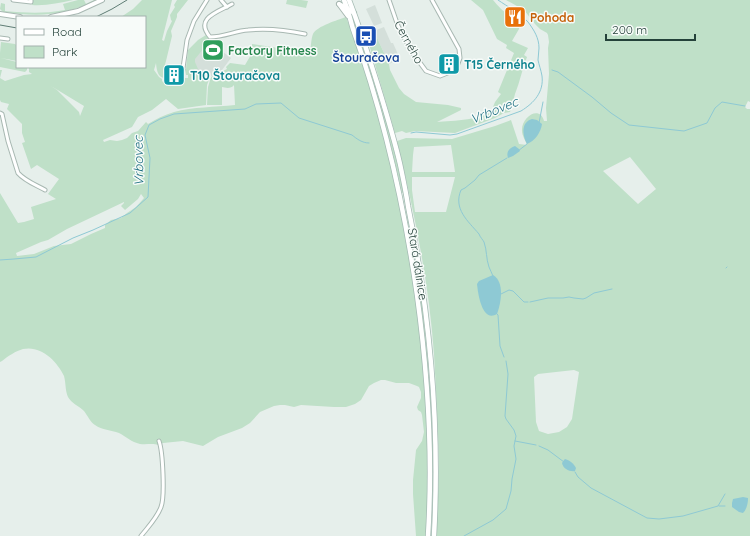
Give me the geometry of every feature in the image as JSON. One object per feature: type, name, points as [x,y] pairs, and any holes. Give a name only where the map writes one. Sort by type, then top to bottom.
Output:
[{"type":"main road","name":"Stará dálnice","points":[[344,0],[348,8],[348,16],[364,59],[385,131],[394,167],[410,247],[426,372],[430,474],[428,536]]},
{"type":"main road","name":"Stará dálnice","points":[[350,0],[369,57],[395,145],[415,239],[427,324],[432,373],[435,421],[434,536]]},
{"type":"main road","points":[[428,526],[434,526]]},
{"type":"street","points":[[13,0],[31,1]]},
{"type":"street","points":[[55,16],[78,11],[102,0]]},
{"type":"street","points":[[182,75],[187,40],[194,21],[207,0]]},
{"type":"street","points":[[221,0],[227,7]]},
{"type":"street","name":"Černého","points":[[389,0],[398,26],[412,52],[426,71],[440,76],[450,72],[457,66],[460,58],[459,49],[432,0]]},
{"type":"street","points":[[337,2],[355,14]]},
{"type":"street","points":[[337,2],[348,16]]},
{"type":"street","points":[[232,4],[207,18],[204,24],[210,37],[246,30],[268,29],[286,30],[304,34]]},
{"type":"street","points":[[0,14],[16,16]]},
{"type":"street","points":[[0,38],[8,39]]},
{"type":"street","points":[[0,113],[18,173],[28,181],[45,190]]},
{"type":"street","points":[[141,536],[158,513],[162,503],[162,464],[159,441]]},
{"type":"shaded area","points":[[375,5],[382,23],[374,26],[366,9]]},
{"type":"shaded area","points":[[384,27],[400,59],[389,64],[374,31]]},
{"type":"shaded area","points":[[203,37],[231,58],[222,70],[210,77],[188,76]]},
{"type":"green space","points":[[33,0],[73,0],[52,4],[32,5]]},
{"type":"green space","points":[[84,0],[86,4],[97,0],[73,9],[51,14],[16,14],[3,12],[0,9],[1,3],[5,4],[5,11],[35,13],[49,12],[65,10],[63,4]]},
{"type":"green space","points":[[142,0],[172,0],[162,40],[164,41],[172,21],[170,15],[175,7],[174,5],[177,0],[188,0],[177,14],[171,31],[172,36],[163,71],[164,74],[171,78],[164,78],[159,75],[156,63],[154,70],[163,82],[174,81],[177,78],[188,78],[185,69],[188,50],[198,40],[206,35],[209,42],[195,59],[198,69],[194,69],[194,72],[210,77],[207,85],[206,105],[178,109],[166,99],[152,110],[138,117],[132,127],[103,140],[104,142],[110,140],[122,140],[138,131],[146,122],[148,124],[160,117],[174,112],[196,108],[235,105],[234,85],[230,88],[222,87],[222,105],[207,105],[208,87],[211,77],[227,69],[226,67],[230,63],[245,65],[252,53],[252,44],[310,53],[312,36],[315,31],[346,17],[358,49],[389,154],[414,285],[424,369],[427,411],[428,494],[426,536],[416,536],[413,494],[416,450],[422,441],[424,432],[422,415],[417,407],[421,398],[421,392],[417,386],[409,383],[396,383],[381,380],[369,386],[361,400],[346,407],[301,405],[294,407],[285,405],[274,406],[260,412],[250,423],[242,428],[218,437],[203,446],[183,441],[158,445],[140,444],[119,433],[93,424],[84,411],[69,399],[66,392],[64,376],[61,370],[48,355],[36,349],[23,349],[0,362],[0,193],[18,223],[24,222],[34,219],[31,207],[56,199],[48,194],[59,179],[37,165],[31,169],[22,143],[25,142],[22,133],[22,124],[7,109],[9,104],[1,102],[0,78],[5,81],[32,74],[29,72],[29,68],[146,68],[146,16],[122,16],[133,9]],"holes":[[[51,86],[84,106],[80,116],[79,112]],[[141,194],[144,198],[136,207],[121,218],[111,220],[105,225],[105,228],[71,244],[54,246],[34,254],[17,256],[16,253],[48,240],[67,229],[124,202],[121,206],[125,210],[138,199]]]},
{"type":"green space","points":[[287,0],[308,1],[306,8],[286,4]]},
{"type":"green space","points":[[471,0],[493,0],[510,15],[517,16],[520,21],[519,29],[512,41],[528,48],[524,55],[527,57],[510,112],[504,113],[495,118],[455,133],[415,131],[406,133],[402,131],[395,133],[366,34],[374,31],[389,64],[390,70],[399,88],[404,94],[416,102],[448,105],[461,108],[461,110],[437,122],[483,116],[490,113],[494,109],[493,107],[495,102],[501,94],[498,92],[514,53],[506,48],[507,45],[497,39],[483,10]]},
{"type":"green space","points":[[506,0],[750,0],[750,102],[748,101],[745,107],[750,109],[750,536],[436,536],[439,463],[432,327],[425,273],[397,141],[406,138],[452,139],[511,120],[519,144],[527,145],[523,135],[522,126],[527,117],[535,113],[542,116],[544,121],[547,121],[546,108],[549,74],[549,42],[547,33],[535,24],[524,10]],"holes":[[[451,145],[455,172],[412,172],[414,147]],[[630,157],[656,189],[638,204],[603,171]],[[412,177],[455,177],[446,212],[415,212]],[[574,370],[579,372],[572,419],[567,427],[559,432],[548,434],[539,431],[536,422],[534,377],[538,374]]]},
{"type":"green space","points":[[351,15],[353,15],[380,99],[404,192],[402,193],[380,104]]},
{"type":"green space","points":[[1,42],[15,44],[16,61],[1,58],[16,62],[16,68],[27,68],[27,70],[25,72],[0,67]]},
{"type":"green space","points":[[405,198],[416,256],[422,303],[429,372],[424,327]]},
{"type":"green space","points":[[430,379],[433,448],[432,515],[429,382]]},
{"type":"water","points":[[532,119],[537,120],[542,124],[539,133],[530,143],[527,144],[523,133],[524,126]]},
{"type":"water","points":[[515,146],[520,151],[508,158],[508,150]]},
{"type":"water","points":[[493,275],[499,282],[501,293],[497,314],[492,316],[488,315],[484,311],[478,294],[477,284],[479,281]]},
{"type":"water","points":[[565,459],[574,465],[576,468],[575,471],[564,467],[562,463]]},
{"type":"water","points":[[743,497],[748,498],[747,506],[743,513],[732,507],[732,503],[733,499]]},
{"type":"waterway","name":"Vrbovec","points":[[411,133],[457,134],[521,111],[534,101],[540,92],[542,74],[538,60],[539,44],[537,37],[525,19],[498,0]]},
{"type":"waterway","points":[[552,70],[558,72],[629,125],[684,131],[707,123],[715,108],[722,102],[745,106]]},
{"type":"waterway","points":[[539,123],[543,102]]},
{"type":"waterway","name":"Vrbovec","points":[[0,260],[36,257],[73,238],[130,213],[148,197],[150,158],[145,135],[149,125],[174,114],[245,109],[256,104],[281,103],[299,118],[352,135],[362,142],[369,143]]},
{"type":"waterway","points":[[518,151],[527,144]]},
{"type":"waterway","points":[[493,276],[489,268],[484,242],[460,209],[459,197],[461,190],[475,180],[479,175],[507,158]]},
{"type":"waterway","points":[[530,302],[548,298],[569,297],[583,299],[594,293],[612,289]]},
{"type":"waterway","points":[[501,294],[509,290],[513,291],[524,302],[528,302]]},
{"type":"waterway","points":[[496,313],[498,315],[500,346],[504,357]]},
{"type":"waterway","points":[[464,536],[493,520],[506,509],[511,491],[516,459],[514,446],[516,436],[505,416],[508,374],[506,361]]},
{"type":"waterway","points":[[515,441],[536,445]]},
{"type":"waterway","points":[[539,446],[548,450],[564,462]]},
{"type":"waterway","points":[[575,472],[578,477],[591,488],[647,518],[659,519],[683,516],[718,506],[725,494]]},
{"type":"waterway","points":[[719,506],[725,506]]},
{"type":"tram line","points":[[98,16],[127,0]]},
{"type":"tram line","points":[[0,25],[16,28]]},
{"type":"place","name":"Pohoda","points":[[515,17]]},
{"type":"place","name":"Štouračova","points":[[366,36]]},
{"type":"place","name":"Factory Fitness","points":[[213,50]]},
{"type":"place","name":"T15 Černého","points":[[449,64]]},
{"type":"place","name":"T10 Štouračova","points":[[174,75]]}]
